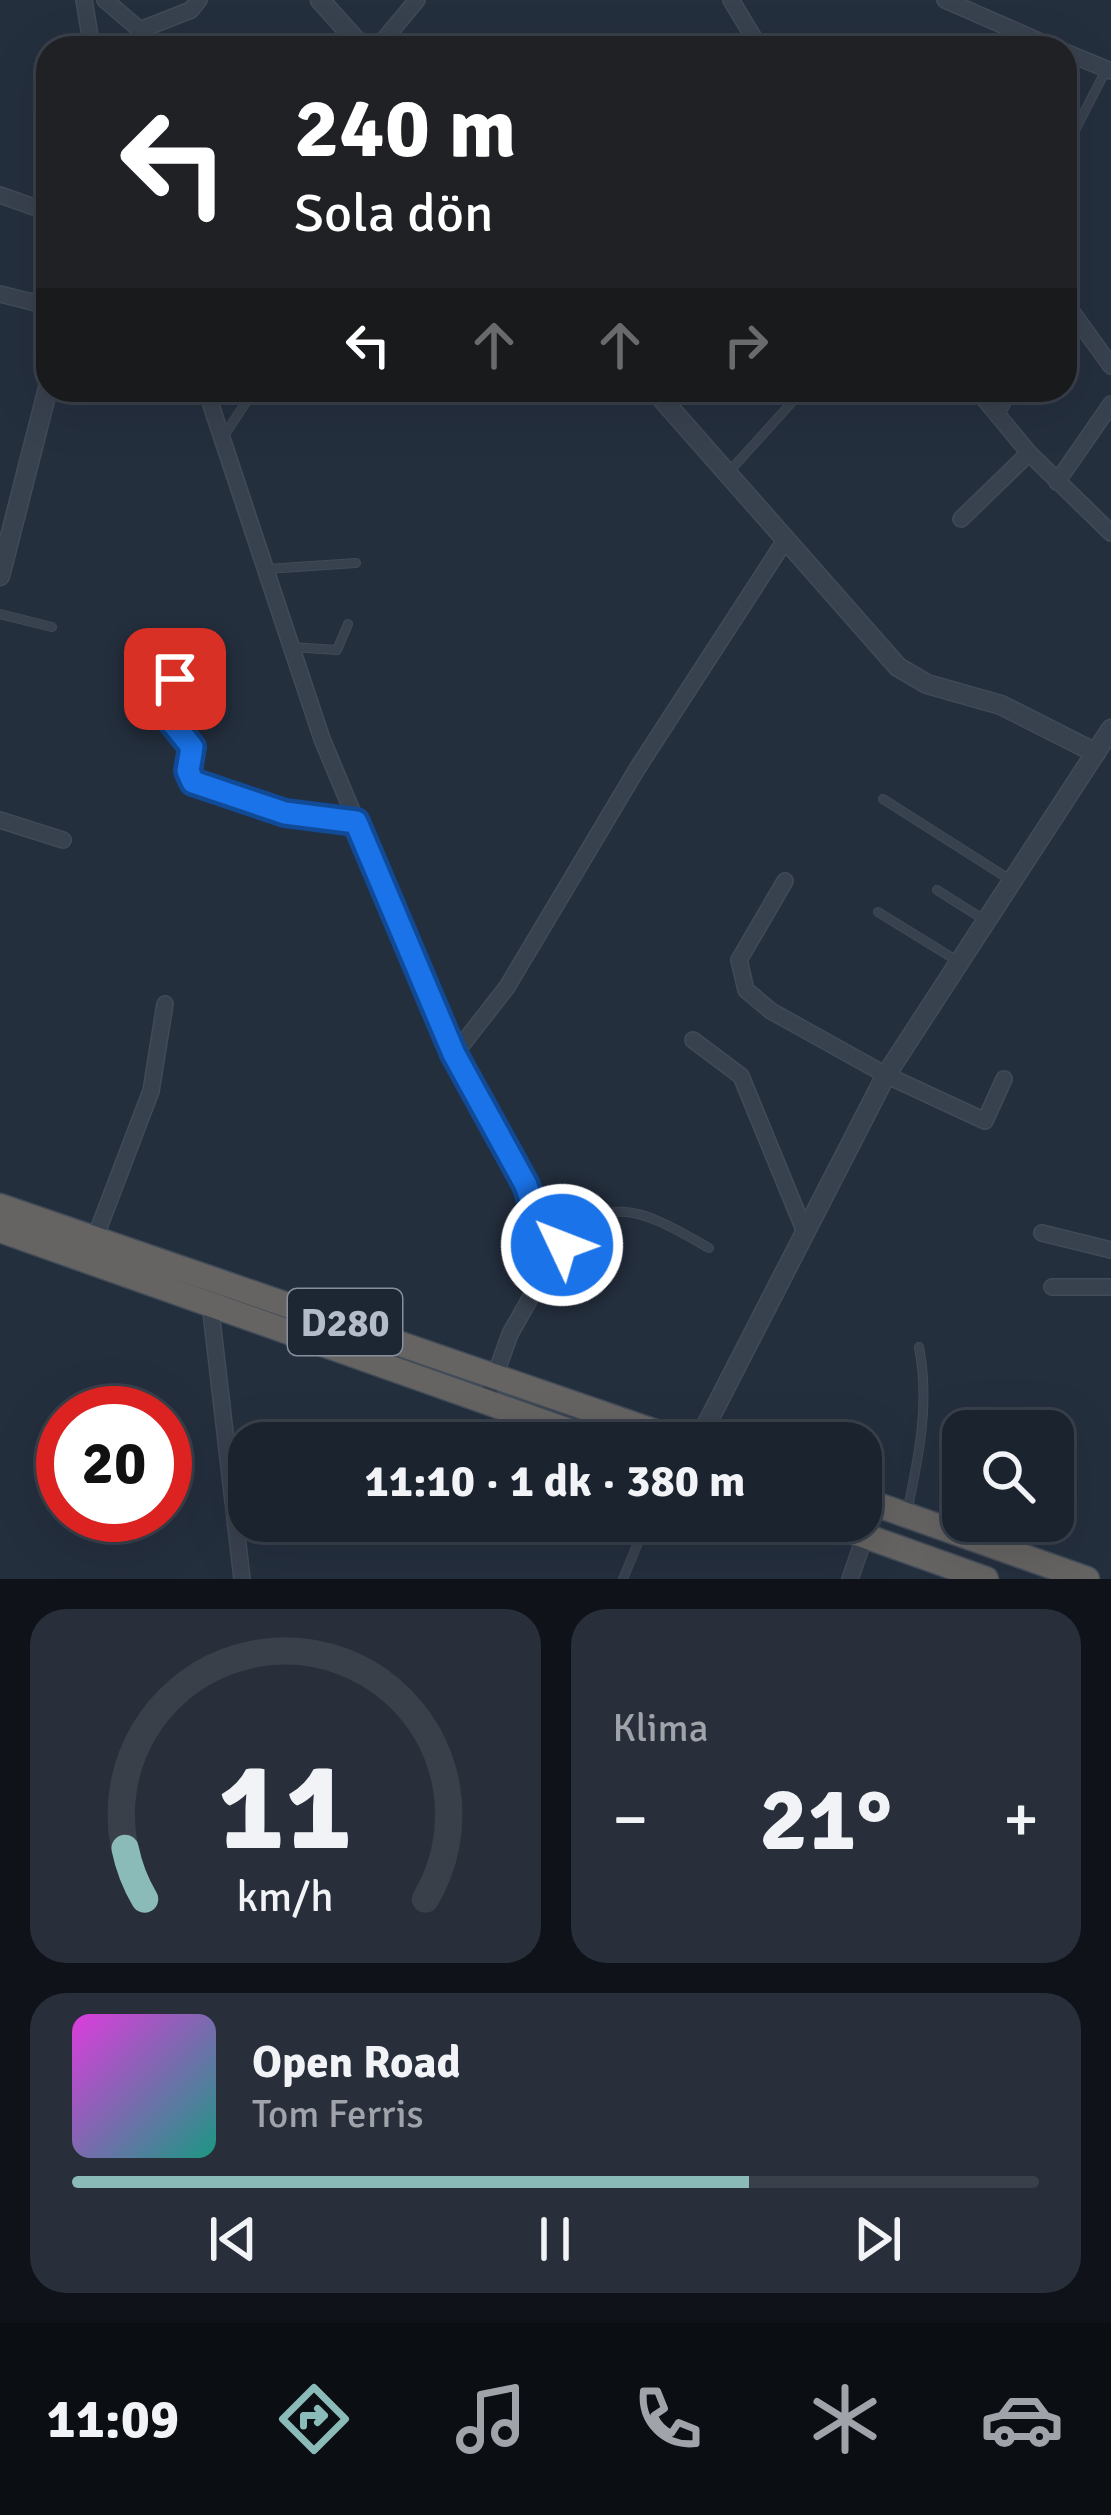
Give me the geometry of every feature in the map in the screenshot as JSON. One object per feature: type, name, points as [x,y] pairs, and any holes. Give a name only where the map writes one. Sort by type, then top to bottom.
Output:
[{"type":"highway","name":"D280","points":[[0,1206],[633,1422]]},
{"type":"highway","name":"D280","points":[[0,1230],[486,1401],[527,1422]]},
{"type":"highway","points":[[882,1506],[1088,1579]]},
{"type":"highway","points":[[877,1542],[923,1568],[971,1576]]},
{"type":"street","points":[[84,0],[90,36]]},
{"type":"street","points":[[105,0],[140,30],[190,10],[199,0]]},
{"type":"street","points":[[320,0],[352,36]]},
{"type":"street","points":[[386,36],[417,0]]},
{"type":"street","points":[[731,0],[751,36]]},
{"type":"street","points":[[945,0],[1028,36]]},
{"type":"street","points":[[1077,57],[1108,70]]},
{"type":"street","points":[[0,195],[36,208]]},
{"type":"street","points":[[0,294],[36,303]]},
{"type":"street","points":[[1077,319],[1111,366]]},
{"type":"street","points":[[0,576],[44,402]]},
{"type":"street","points":[[210,402],[290,647],[356,822],[454,1054],[526,1185],[551,1261],[510,1334],[486,1401]]},
{"type":"street","points":[[664,402],[848,613],[912,677],[1001,705],[1096,753]]},
{"type":"street","points":[[987,402],[1057,482],[1111,533]]},
{"type":"street","points":[[1057,482],[1111,404]]},
{"type":"street","points":[[961,519],[1029,452]]},
{"type":"street","points":[[454,1054],[507,987],[638,769],[786,539]]},
{"type":"street","points":[[183,644],[166,715],[192,747],[188,771],[193,782],[285,813],[356,822]]},
{"type":"street","points":[[703,1422],[886,1075],[1111,729]]},
{"type":"street","points":[[0,820],[64,840]]},
{"type":"street","points":[[785,881],[740,961],[746,990],[771,1011],[886,1075],[985,1121],[1004,1079]]},
{"type":"street","points":[[95,1238],[151,1090],[165,1004]]},
{"type":"street","points":[[693,1040],[741,1076],[805,1232]]},
{"type":"street","points":[[1042,1233],[1111,1250]]},
{"type":"street","points":[[1052,1287],[1111,1287]]},
{"type":"street","points":[[210,1303],[242,1579]]},
{"type":"street","points":[[850,1579],[864,1542]]},
{"type":"lane","points":[[1077,127],[1108,70]]},
{"type":"lane","points":[[222,439],[246,402]]},
{"type":"lane","points":[[726,475],[792,402]]},
{"type":"lane","points":[[999,417],[1008,402]]},
{"type":"lane","points":[[265,569],[356,563]]},
{"type":"lane","points":[[0,614],[52,627]]},
{"type":"lane","points":[[290,647],[337,650],[348,624]]},
{"type":"lane","points":[[884,799],[1013,882]]},
{"type":"lane","points":[[937,890],[987,922]]},
{"type":"lane","points":[[878,912],[960,963]]},
{"type":"lane","points":[[551,1261],[574,1232],[626,1210],[643,1211],[709,1247]]},
{"type":"lane","points":[[907,1514],[923,1428],[925,1376],[919,1347]]},
{"type":"lane","points":[[623,1579],[638,1542]]},
{"type":"route","points":[[175,679],[166,715],[192,747],[188,771],[193,782],[285,813],[356,822],[454,1054],[526,1185],[551,1261],[562,1245]]}]
